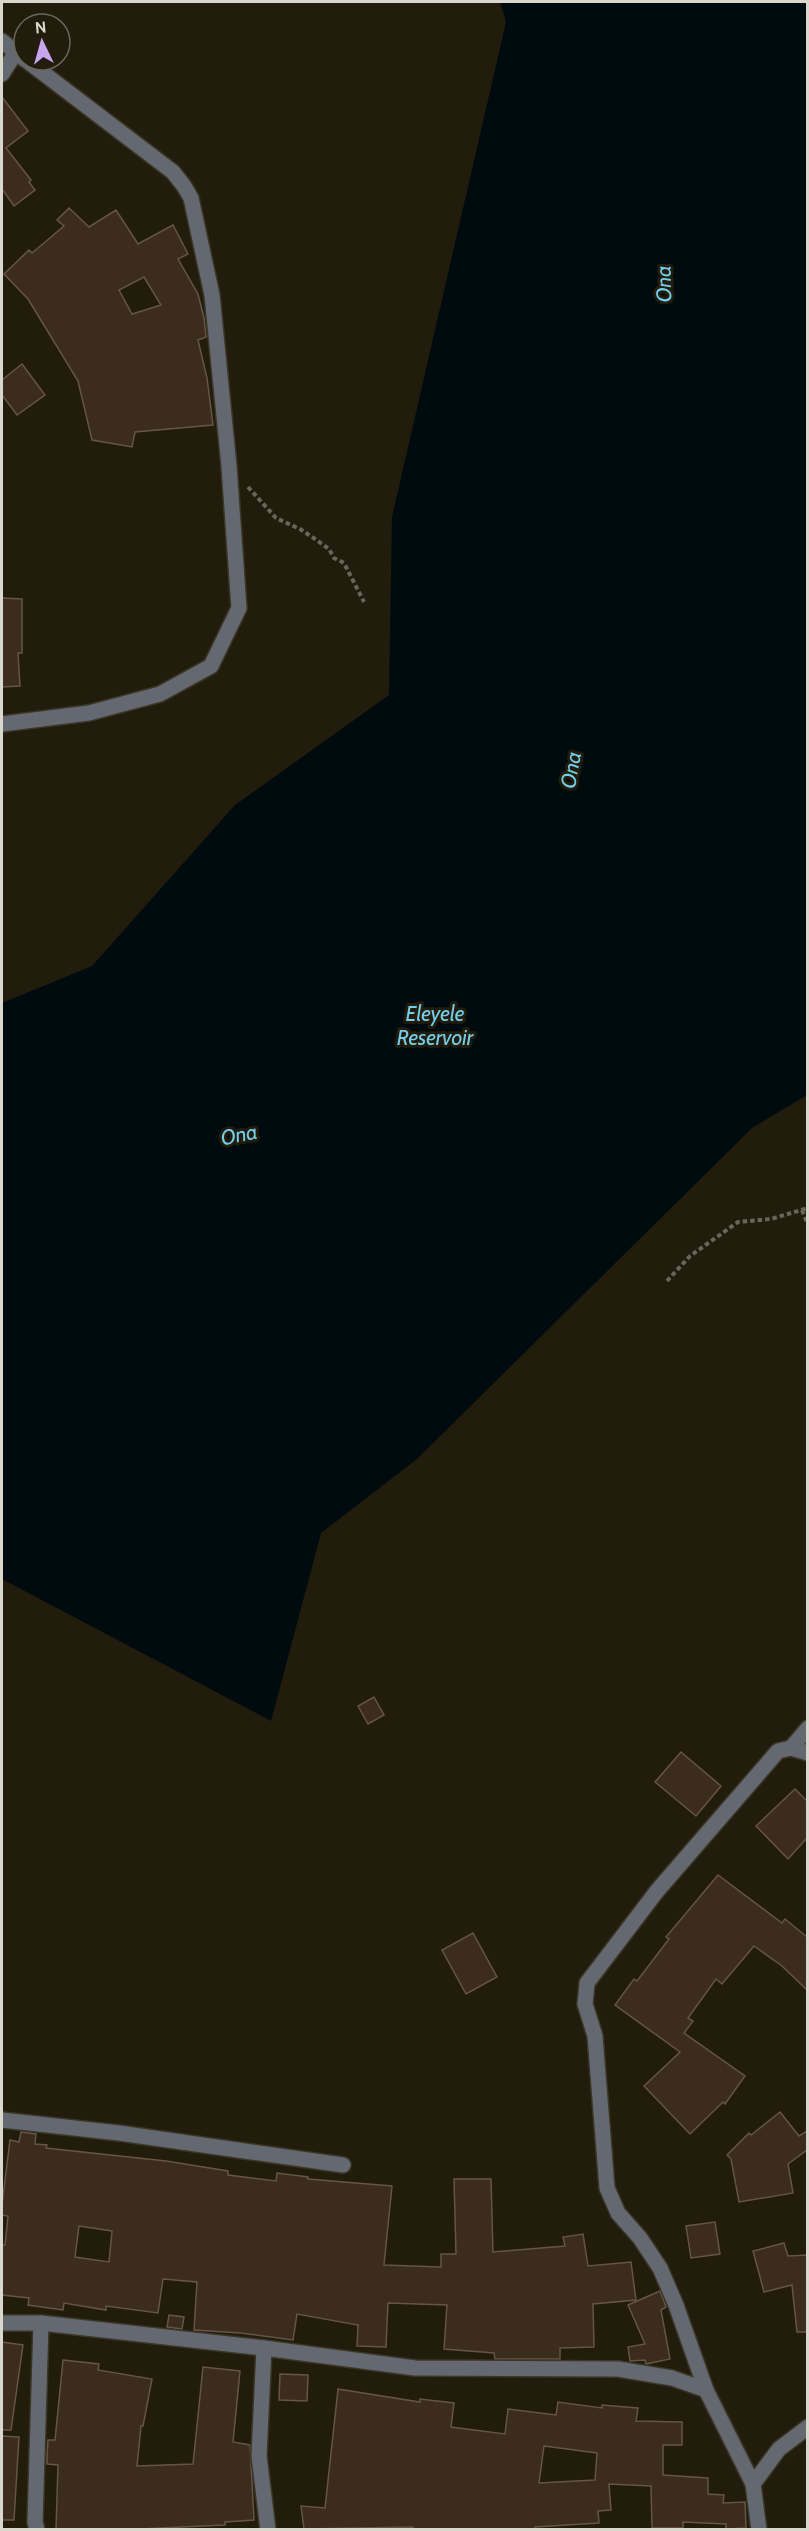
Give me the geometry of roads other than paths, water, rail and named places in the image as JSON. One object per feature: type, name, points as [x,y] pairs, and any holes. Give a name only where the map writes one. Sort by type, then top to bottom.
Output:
[{"type":"street","points":[[2,724],[89,713],[160,694],[211,666],[239,608],[230,466],[212,295],[191,198],[173,172],[42,72]]},
{"type":"street","points":[[791,1748],[807,1728]]},
{"type":"street","points":[[759,2529],[753,2484],[706,2390],[676,2305],[660,2268],[640,2238],[618,2213],[607,2188],[595,2036],[585,2004],[587,1983],[672,1873],[778,1751],[791,1748],[807,1753]]},
{"type":"street","points":[[2,2120],[119,2133],[343,2165]]},
{"type":"street","points":[[2,2323],[41,2323],[264,2348],[415,2368],[618,2369],[672,2378],[706,2390]]},
{"type":"street","points":[[37,2529],[35,2522],[41,2323]]},
{"type":"street","points":[[264,2348],[259,2456],[268,2529]]},
{"type":"street","points":[[753,2484],[779,2449],[807,2427]]},
{"type":"water","name":"Eleyele Reservoir","points":[[500,2],[807,2],[807,1095],[752,1128],[417,1459],[321,1533],[271,1721],[2,1579],[2,1003],[92,966],[235,805],[389,695],[392,517],[506,22]]},
{"type":"water label","name":"Ona","points":[[664,284]]},
{"type":"water label","name":"Ona","points":[[571,770]]},
{"type":"water label","name":"Ona","points":[[239,1135]]}]
